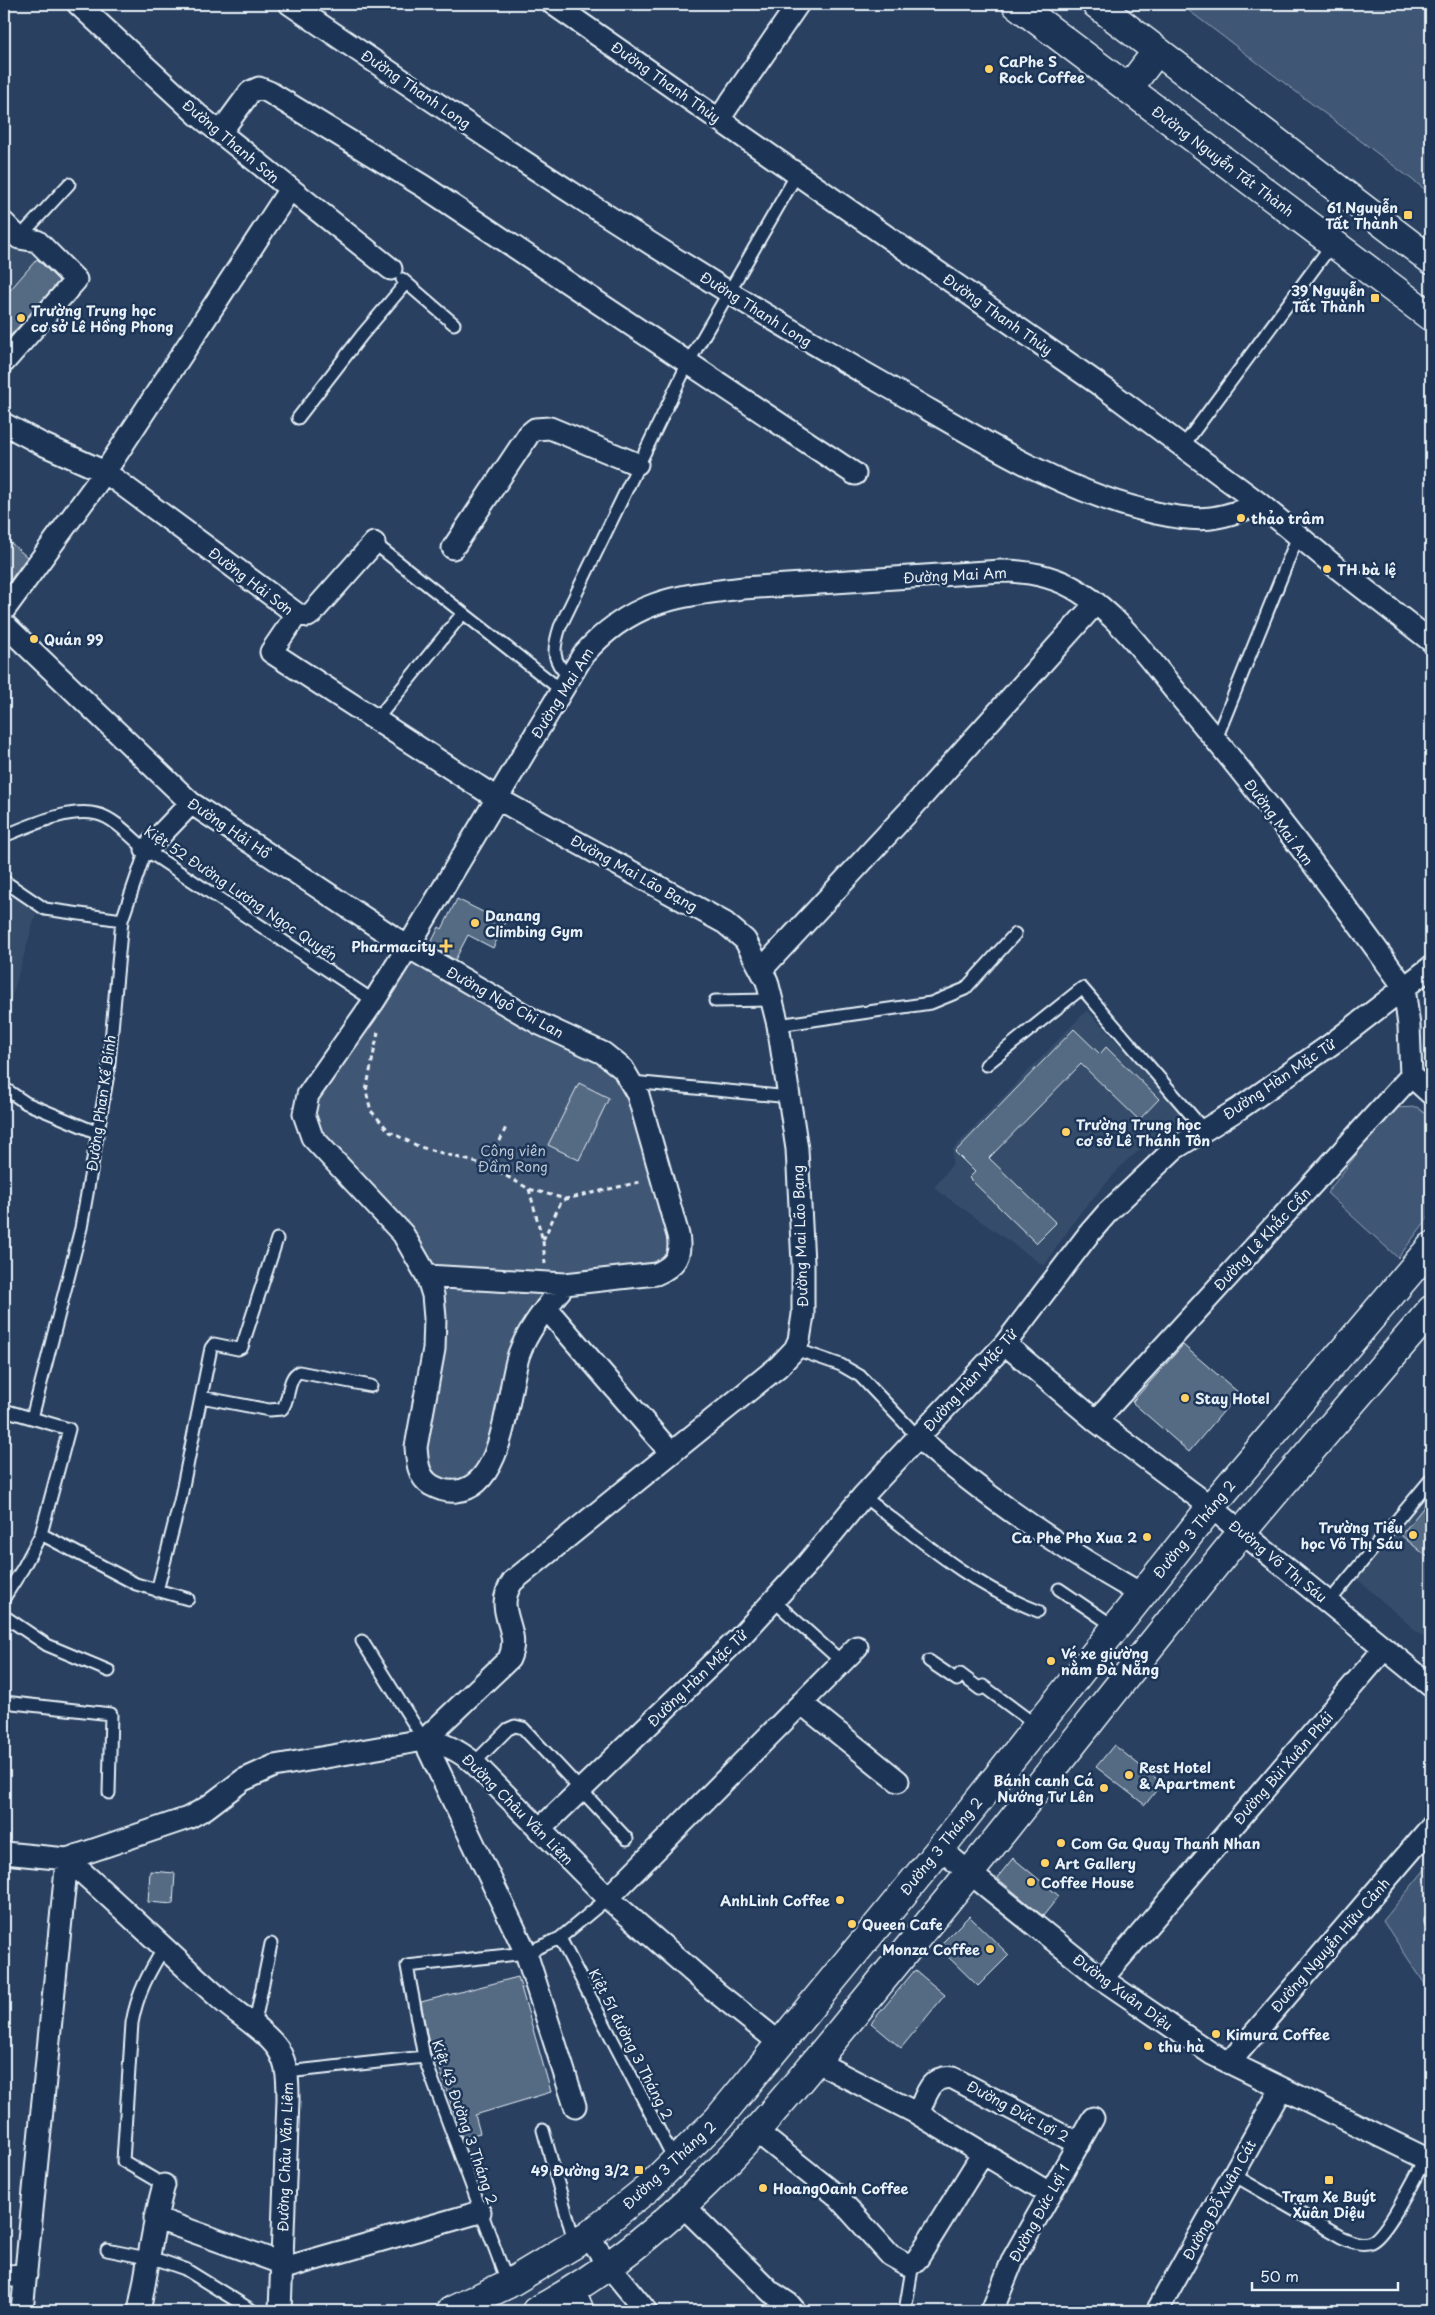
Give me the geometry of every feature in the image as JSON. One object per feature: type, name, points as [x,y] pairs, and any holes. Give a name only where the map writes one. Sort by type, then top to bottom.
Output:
[{"type":"main road","name":"Đường Nguyễn Tất Thành","points":[[1016,4],[1431,317]]},
{"type":"main road","points":[[1096,4],[1431,260]]},
{"type":"main road","points":[[1128,89],[1157,51]]},
{"type":"main road","name":"Đường 3 Tháng 2","points":[[451,2311],[508,2284],[581,2240],[676,2163],[718,2119],[940,1849],[1211,1507],[1431,1247]]},
{"type":"main road","points":[[536,2311],[579,2300],[609,2266],[683,2206],[756,2131],[970,1873],[1242,1532],[1431,1310]]},
{"type":"street","name":"Đường Thanh Sơn","points":[[78,4],[198,116],[399,276]]},
{"type":"street","name":"Đường Thanh Long","points":[[290,4],[588,205],[811,343],[1001,451],[1054,477],[1109,499],[1154,512],[1205,520],[1225,517],[1260,504]]},
{"type":"street","name":"Đường Thanh Thủy","points":[[553,4],[1108,390],[1260,504],[1431,641]]},
{"type":"street","points":[[719,119],[798,4]]},
{"type":"street","points":[[220,133],[250,92],[260,88],[269,92],[422,186],[855,474]]},
{"type":"street","points":[[4,610],[104,472],[290,189]]},
{"type":"street","points":[[4,362],[76,280],[37,241],[11,230]]},
{"type":"street","name":"Đường Hải Sơn","points":[[4,424],[42,444],[104,472],[297,614],[271,652],[498,799]]},
{"type":"street","points":[[453,548],[529,434],[535,429],[550,428],[638,464]]},
{"type":"street","points":[[297,614],[308,616],[312,613],[374,543]]},
{"type":"street","name":"Đường Mai Am","points":[[408,947],[583,655],[598,638],[617,622],[637,611],[663,602],[701,593],[743,588],[1020,571],[1055,579],[1070,585],[1096,603],[1124,630],[1216,740],[1404,987],[1409,1026],[1411,1076]]},
{"type":"street","points":[[762,970],[910,810],[1096,603]]},
{"type":"street","name":"Đường Hải Hồ","points":[[7,635],[190,803],[408,947]]},
{"type":"street","name":"Đường Mai Lão Bạng","points":[[424,1740],[509,1659],[514,1645],[514,1638],[504,1606],[507,1589],[513,1581],[779,1366],[795,1349],[801,1331],[804,1290],[797,1149],[778,1025],[762,970],[744,940],[725,922],[498,799]]},
{"type":"street","name":"Đường Phan Kế Bính","points":[[146,850],[190,803]]},
{"type":"street","points":[[408,947],[374,1001],[308,1095],[304,1114],[312,1137],[403,1234],[427,1276],[433,1295],[436,1318],[434,1349],[416,1448],[417,1461],[422,1476],[429,1484],[452,1491],[464,1490],[476,1484],[485,1473],[495,1454],[519,1355],[526,1337],[564,1284]]},
{"type":"street","name":"Đường Ngô Chi Lan","points":[[408,947],[540,1024],[603,1053],[623,1069],[638,1095],[678,1235],[678,1254],[668,1269],[656,1274],[564,1284],[427,1276]]},
{"type":"street","name":"Đường Hàn Mặc Tử","points":[[539,1830],[740,1637],[774,1601],[863,1496],[1005,1344],[1107,1213],[1174,1149],[1240,1108],[1333,1043],[1431,967]]},
{"type":"street","points":[[1411,1076],[1431,1094]]},
{"type":"street","name":"Đường Lê Khắc Cần","points":[[1096,1421],[1411,1076]]},
{"type":"street","points":[[546,1308],[671,1453]]},
{"type":"street","name":"Đường Võ Thị Sáu","points":[[1005,1344],[1096,1421],[1211,1507],[1431,1686]]},
{"type":"street","points":[[918,1437],[940,1457],[999,1502],[1090,1564],[1141,1594]]},
{"type":"street","name":"Đường Bùi Xuân Phái","points":[[1102,1979],[1385,1648]]},
{"type":"street","points":[[608,1898],[850,1654]]},
{"type":"street","points":[[801,1703],[898,1781]]},
{"type":"street","points":[[424,1740],[526,1953],[575,2106]]},
{"type":"street","name":"Đường Châu Văn Liêm","points":[[4,1852],[66,1860],[188,1818],[206,1808],[243,1780],[274,1766],[424,1740],[454,1748],[474,1763],[608,1898],[718,1993],[781,2044]]},
{"type":"street","name":"Đường Nguyễn Hữu Cảnh","points":[[1229,2064],[1431,1827]]},
{"type":"street","name":"Đường Xuân Diệu","points":[[940,1849],[1102,1979],[1229,2064],[1280,2089],[1429,2155]]},
{"type":"street","points":[[22,2311],[66,1860]]},
{"type":"street","name":"Đường Châu Văn Liêm","points":[[66,1860],[107,1893],[164,1948],[278,2049],[287,2072],[288,2100],[280,2311]]},
{"type":"street","points":[[815,2061],[918,2114],[1049,2193]]},
{"type":"street","name":"Đường Đức Lợi 2","points":[[918,2114],[932,2084],[937,2078],[943,2076],[953,2078],[1079,2144]]},
{"type":"street","name":"Đường Đỗ Xuân Cát","points":[[1157,2311],[1280,2089]]},
{"type":"street","name":"Đường Đức Lợi 1","points":[[992,2311],[1013,2259],[1093,2118]]},
{"type":"street","points":[[756,2131],[835,2194],[890,2255],[906,2264],[913,2263],[918,2258],[983,2153]]},
{"type":"street","points":[[139,2311],[150,2259],[155,2218],[164,2185]]},
{"type":"street","points":[[683,2206],[771,2292],[789,2304],[795,2311]]},
{"type":"street","points":[[155,2218],[281,2266],[480,2212]]},
{"type":"street","points":[[581,2240],[609,2266],[646,2311]]},
{"type":"street","points":[[4,2276],[26,2275]]},
{"type":"lane","points":[[565,683],[556,661],[554,650],[560,627],[688,363],[797,174]]},
{"type":"lane","points":[[11,230],[69,184]]},
{"type":"lane","points":[[1183,446],[1333,244]]},
{"type":"lane","points":[[298,418],[362,335],[399,276],[454,324]]},
{"type":"lane","points":[[1216,740],[1298,536]]},
{"type":"lane","points":[[374,543],[463,613],[565,683]]},
{"type":"lane","points":[[376,720],[463,613]]},
{"type":"lane","name":"Kiệt 52 Đường Lương Ngọc Quyến","points":[[4,836],[43,820],[67,815],[96,814],[112,821],[146,850],[374,1001]]},
{"type":"lane","name":"Đường Phan Kế Bính","points":[[32,1418],[81,1228],[108,1074],[122,920],[146,850]]},
{"type":"lane","points":[[4,880],[45,909],[122,920]]},
{"type":"lane","points":[[778,1025],[931,1003],[965,989],[1014,934]]},
{"type":"lane","points":[[986,1065],[1082,988],[1204,1130]]},
{"type":"lane","points":[[715,1000],[772,1000]]},
{"type":"lane","points":[[632,1082],[790,1096]]},
{"type":"lane","points":[[4,1088],[26,1103],[98,1133]]},
{"type":"lane","points":[[157,1591],[180,1501],[212,1346],[216,1344],[239,1349],[243,1345],[277,1239]]},
{"type":"lane","points":[[795,1349],[841,1365],[860,1376],[918,1437]]},
{"type":"lane","points":[[201,1397],[269,1410],[282,1409],[294,1376],[299,1372],[370,1386]]},
{"type":"lane","points":[[4,1410],[69,1429],[41,1534],[24,1568],[4,1598]]},
{"type":"lane","points":[[1329,1602],[1431,1479]]},
{"type":"lane","points":[[863,1496],[966,1573],[1011,1601],[1038,1611]]},
{"type":"lane","points":[[41,1534],[136,1584],[188,1599]]},
{"type":"lane","points":[[1059,1589],[1116,1627]]},
{"type":"lane","points":[[774,1601],[850,1654]]},
{"type":"lane","points":[[4,1616],[47,1646],[109,1671]]},
{"type":"lane","points":[[362,1641],[424,1740]]},
{"type":"lane","points":[[929,1661],[957,1680],[960,1674],[980,1689],[982,1686],[1037,1726]]},
{"type":"lane","points":[[4,1702],[110,1714],[109,1794]]},
{"type":"lane","points":[[474,1763],[508,1729],[516,1726],[523,1728],[627,1839]]},
{"type":"lane","points":[[526,1953],[560,1938],[608,1898]]},
{"type":"lane","name":"Kiệt 51 đường 3 Tháng 2","points":[[560,1938],[676,2163]]},
{"type":"lane","points":[[254,2027],[271,1944]]},
{"type":"lane","points":[[164,1948],[145,1979],[132,2023],[123,2161],[164,2185]]},
{"type":"lane","name":"Kiệt 43 Đường 3 Tháng 2","points":[[508,2284],[424,2057],[407,1966],[526,1953]]},
{"type":"lane","points":[[287,2072],[424,2057]]},
{"type":"lane","points":[[543,2130],[581,2240]]},
{"type":"lane","points":[[1232,2174],[1341,2237],[1360,2244],[1370,2242],[1386,2228],[1429,2155]]},
{"type":"lane","points":[[107,2250],[185,2269],[253,2311]]},
{"type":"lane","points":[[905,2311],[913,2263]]},
{"type":"path","points":[[380,1023],[366,1091],[371,1111],[390,1132],[420,1147],[489,1166],[529,1189],[566,1198],[640,1182]]},
{"type":"path","points":[[489,1166],[506,1127]]},
{"type":"path","points":[[529,1189],[543,1240],[561,1202],[566,1198]]},
{"type":"shaded area","name":"Trường Trung học cơ sở Lê Hồng Phong","points":[[4,237],[33,247],[71,280],[4,355]]},
{"type":"shaded area","points":[[4,887],[36,914],[4,1023]]},
{"type":"shaded area","name":"Trường Trung học cơ sở Lê Thánh Tôn","points":[[1087,1010],[1184,1115],[1126,1161],[1079,1214],[1044,1266],[934,1188],[952,1165],[953,1149]]},
{"type":"shaded area","name":"Trường Tiểu học Võ Thị Sáu","points":[[1431,1491],[1431,1644],[1357,1579]]},
{"type":"green space","points":[[1180,4],[1431,4],[1431,194]]},
{"type":"green space","name":"Công viên Đầm Rong","points":[[408,947],[632,1082],[678,1254],[668,1269],[564,1284],[546,1308],[495,1453],[464,1490],[422,1476],[435,1319],[427,1276],[319,1146],[308,1095]]},
{"type":"green space","points":[[1417,1107],[1431,1119],[1431,1214],[1398,1258],[1327,1193],[1392,1108]]},
{"type":"green space","points":[[1431,1862],[1431,1984],[1427,1987],[1383,1921]]},
{"type":"building","points":[[37,259],[59,281],[4,343],[4,297]]},
{"type":"building","points":[[4,537],[27,557],[4,589]]},
{"type":"building","name":"Danang Climbing Gym","points":[[457,899],[505,923],[493,948],[468,935],[455,960],[430,945],[439,927],[442,929]]},
{"type":"building","points":[[1074,1029],[1100,1054],[1106,1047],[1159,1099],[1139,1120],[1081,1064],[989,1158],[1056,1223],[1036,1243],[969,1178],[975,1172],[955,1152]]},
{"type":"building","points":[[579,1083],[609,1098],[579,1160],[548,1145]]},
{"type":"building","name":"Stay Hotel","points":[[1183,1345],[1239,1393],[1189,1452],[1132,1402]]},
{"type":"building","points":[[1431,1498],[1431,1560],[1401,1535]]},
{"type":"building","name":"Rest Hotel & Apartment","points":[[1114,1745],[1162,1783],[1145,1805],[1096,1767]]},
{"type":"building","points":[[1013,1858],[1059,1896],[1043,1916],[997,1878]]},
{"type":"building","points":[[150,1871],[175,1873],[173,1904],[148,1902]]},
{"type":"building","points":[[969,1916],[1009,1955],[978,1986],[938,1947]]},
{"type":"building","points":[[915,1970],[945,1995],[901,2048],[871,2023]]},
{"type":"building","points":[[518,1977],[551,2092],[475,2115],[480,2133],[462,2138],[438,2063],[435,2064],[431,2055],[421,2002]]},
{"type":"place","name":"CaPhe S Rock Coffee","points":[[989,69]]},
{"type":"place","name":"61 Nguyễn Tất Thành","points":[[1408,215]]},
{"type":"place","name":"39 Nguyễn Tất Thành","points":[[1375,298]]},
{"type":"place","name":"Trường Trung học cơ sở Lê Hồng Phong","points":[[21,318]]},
{"type":"place","name":"thảo trâm","points":[[1241,518]]},
{"type":"place","name":"TH bà lệ","points":[[1327,569]]},
{"type":"place","name":"Quán 99","points":[[34,639]]},
{"type":"place","name":"Danang Climbing Gym","points":[[475,923]]},
{"type":"place","name":"Pharmacity","points":[[446,946]]},
{"type":"place","name":"Trường Trung học cơ sở Lê Thánh Tôn","points":[[1066,1132]]},
{"type":"place","name":"Stay Hotel","points":[[1185,1398]]},
{"type":"place","name":"Trường Tiểu học Võ Thị Sáu","points":[[1413,1535]]},
{"type":"place","name":"Ca Phe Pho Xua 2","points":[[1147,1537]]},
{"type":"place","name":"Vé xe giường nằm Đà Nẵng","points":[[1051,1661]]},
{"type":"place","name":"Rest Hotel & Apartment","points":[[1129,1775]]},
{"type":"place","name":"Bánh canh Cá Nướng Tư Lên","points":[[1104,1788]]},
{"type":"place","name":"Com Ga Quay Thanh Nhan","points":[[1061,1843]]},
{"type":"place","name":"Art Gallery","points":[[1045,1863]]},
{"type":"place","name":"Coffee House","points":[[1031,1882]]},
{"type":"place","name":"AnhLinh Coffee","points":[[840,1900]]},
{"type":"place","name":"Queen Cafe","points":[[852,1924]]},
{"type":"place","name":"Monza Coffee","points":[[990,1949]]},
{"type":"place","name":"Kimura Coffee","points":[[1216,2034]]},
{"type":"place","name":"thu hà","points":[[1148,2046]]},
{"type":"place","name":"49 Đường 3/2","points":[[639,2170]]},
{"type":"place","name":"Trạm Xe Buýt Xuân Diệu","points":[[1329,2180]]},
{"type":"place","name":"HoangOanh Coffee","points":[[763,2188]]}]
